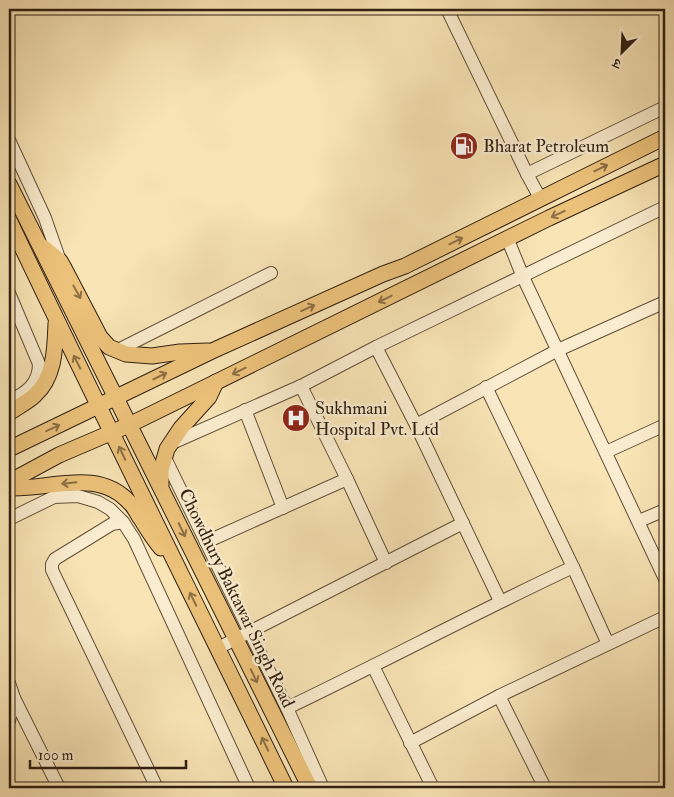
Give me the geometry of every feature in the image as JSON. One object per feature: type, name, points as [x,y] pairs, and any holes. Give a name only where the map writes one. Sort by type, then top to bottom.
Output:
[{"type":"main road","points":[[9,449],[212,351],[405,266],[665,137]]},
{"type":"main road","points":[[9,482],[60,455],[130,425],[414,284],[665,164]]},
{"type":"main road","name":"Chowdhury Baktawar Singh Road","points":[[9,184],[160,487],[242,635],[310,788]]},
{"type":"main road","points":[[9,220],[57,322],[286,788]]},
{"type":"main road","points":[[36,240],[60,261],[100,337],[116,352],[152,356],[180,352],[212,351]]},
{"type":"main road","points":[[431,253],[440,272]]},
{"type":"main road","points":[[405,266],[414,284]]},
{"type":"main road","points":[[9,413],[36,394],[44,383],[52,367],[57,322]]},
{"type":"main road","points":[[160,487],[161,470],[172,443],[181,428],[209,397],[216,382]]},
{"type":"main road","points":[[9,488],[75,482],[107,485],[123,495],[132,505],[162,550],[172,556]]},
{"type":"street","points":[[447,9],[540,198]]},
{"type":"street","points":[[527,174],[665,107]]},
{"type":"street","points":[[9,140],[45,218],[60,261]]},
{"type":"street","points":[[172,443],[301,386],[376,347],[665,207]]},
{"type":"street","points":[[508,240],[523,277],[665,579]]},
{"type":"street","points":[[116,352],[271,272]]},
{"type":"street","points":[[9,293],[39,364],[39,371],[34,383],[23,394],[9,401]]},
{"type":"street","points":[[416,424],[558,350],[665,302]]},
{"type":"street","points":[[376,347],[416,424],[500,601]]},
{"type":"street","points":[[301,386],[386,563]]},
{"type":"street","points":[[486,387],[608,644]]},
{"type":"street","points":[[245,410],[283,508]]},
{"type":"street","points":[[606,452],[665,425]]},
{"type":"street","points":[[165,458],[206,542],[242,635],[286,708],[323,788]]},
{"type":"street","points":[[206,542],[347,479]]},
{"type":"street","points":[[25,488],[35,506]]},
{"type":"street","points":[[9,519],[54,497],[78,496],[98,502],[110,509],[123,522],[134,539],[249,788]]},
{"type":"street","points":[[639,522],[665,510]]},
{"type":"street","points":[[123,522],[112,524],[55,559],[52,564],[52,570],[157,788]]},
{"type":"street","points":[[218,648],[463,523]]},
{"type":"street","points":[[286,708],[500,601],[573,567]]},
{"type":"street","points":[[410,743],[499,696],[665,617]]},
{"type":"street","points":[[373,666],[433,788]]},
{"type":"street","points":[[9,683],[14,698],[59,788]]},
{"type":"street","points":[[499,696],[545,788]]},
{"type":"street","points":[[9,721],[14,698]]},
{"type":"place","name":"Bharat Petroleum","points":[[464,146]]},
{"type":"place","name":"Sukhmani Hospital Pvt. Ltd","points":[[296,418]]}]
